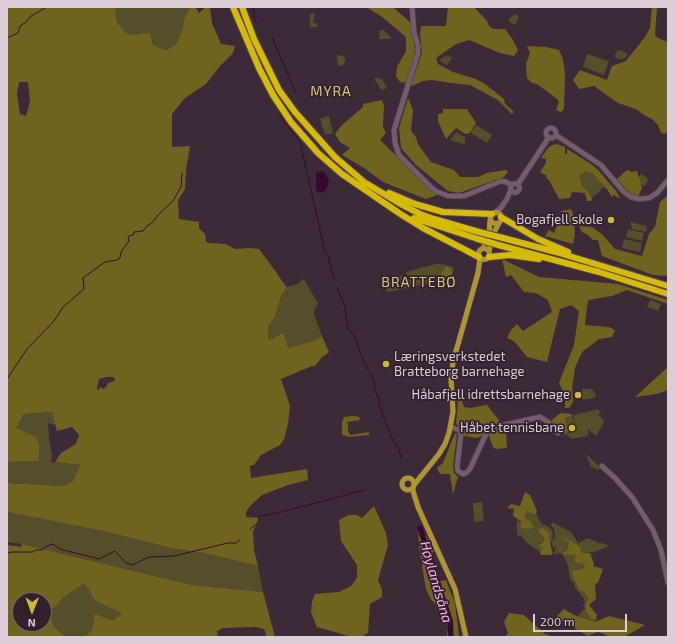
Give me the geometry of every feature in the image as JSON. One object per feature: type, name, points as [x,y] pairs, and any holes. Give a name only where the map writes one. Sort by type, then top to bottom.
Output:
[{"type":"highway","points":[[233,7],[267,84],[291,122],[307,142],[350,180],[423,228],[480,258]]},
{"type":"highway","points":[[242,7],[254,39],[279,90],[305,124],[335,157],[364,182],[420,214],[479,232],[556,252],[668,286]]},
{"type":"highway","points":[[364,182],[398,198],[443,212],[493,213]]},
{"type":"highway","points":[[389,206],[414,219],[478,240],[598,272],[668,294]]},
{"type":"highway","points":[[500,219],[548,244],[620,271]]},
{"type":"highway","points":[[488,256],[510,255],[541,260],[575,269],[598,272]]},
{"type":"main road","points":[[406,490],[409,490],[413,486],[431,465],[442,449],[451,427],[453,412],[451,378],[453,362],[478,273],[480,258],[478,254],[489,234],[490,217],[493,213],[498,213],[500,219],[492,236],[488,256],[478,273]]},
{"type":"main road","points":[[490,220],[494,224],[500,219]]},
{"type":"main road","points":[[481,250],[486,248],[488,256]]},
{"type":"main road","points":[[480,258],[488,256]]},
{"type":"main road","points":[[418,507],[409,492],[402,486],[402,482],[404,479],[414,477],[421,473],[431,465]]},
{"type":"main road","points":[[409,478],[413,482],[413,491],[418,507],[454,589],[466,637]]},
{"type":"street","points":[[412,7],[414,32],[418,46],[418,53],[394,130],[395,143],[400,155],[432,189],[448,196],[464,196],[501,181],[506,182],[516,192]]},
{"type":"street","points":[[549,137],[546,135],[546,131],[551,127],[556,131],[556,136]]},
{"type":"street","points":[[549,137],[552,138],[556,136],[601,165],[631,198],[649,198],[668,180]]},
{"type":"street","points":[[493,213],[501,208],[507,199],[511,187],[515,183],[518,184],[549,137]]},
{"type":"street","points":[[500,219],[506,205],[520,189],[518,184]]},
{"type":"street","points":[[451,427],[459,430],[461,434],[457,467],[459,472],[463,474],[470,469],[489,430],[540,417],[548,422],[553,430],[558,433]]},
{"type":"street","points":[[602,466],[622,485],[642,512],[657,540],[668,583]]},
{"type":"shaded area","points":[[7,7],[115,7],[117,22],[125,32],[131,35],[150,33],[153,45],[166,50],[176,44],[183,28],[184,19],[190,7],[195,7],[199,13],[206,7],[210,7],[212,23],[221,44],[235,46],[233,53],[220,66],[206,84],[185,98],[172,114],[172,147],[190,146],[186,170],[185,189],[178,200],[179,219],[199,222],[199,228],[205,234],[206,242],[226,244],[235,249],[259,249],[287,288],[281,296],[275,317],[268,326],[268,339],[270,340],[283,333],[288,348],[313,341],[322,336],[329,352],[322,357],[315,366],[281,379],[290,406],[288,424],[284,439],[280,445],[261,455],[254,465],[250,466],[251,478],[307,469],[308,480],[288,485],[262,495],[249,507],[246,517],[259,518],[253,532],[254,550],[258,566],[204,553],[171,548],[103,531],[7,512],[7,483],[63,486],[73,481],[80,465],[55,462],[61,453],[76,444],[79,435],[72,427],[57,431],[52,412],[24,414],[16,428],[35,437],[39,443],[39,461],[7,462]],"holes":[[[19,82],[28,82],[30,102],[26,116],[20,114],[17,94]],[[114,377],[115,381],[108,383],[103,389],[100,387],[98,391],[97,387],[99,379]]]},
{"type":"shaded area","points":[[115,7],[190,7],[184,19],[183,28],[176,44],[166,50],[153,45],[153,41],[139,35],[131,35],[125,32],[117,22]]},
{"type":"shaded area","points":[[366,7],[393,7],[411,23],[415,50],[407,83],[400,82],[396,76],[397,67],[406,51],[406,37],[381,16]]},
{"type":"shaded area","points":[[448,7],[474,7],[487,21],[489,26],[493,29],[505,29],[513,40],[518,50],[514,56],[500,53],[469,40],[456,44],[436,58],[438,64],[453,72],[476,79],[485,84],[504,99],[505,104],[514,112],[512,114],[498,100],[470,85],[432,80],[423,81],[412,86],[411,84],[422,53],[420,34],[421,26],[446,26]]},
{"type":"shaded area","points":[[652,7],[657,7],[655,35],[658,38],[668,42],[668,132],[664,134],[661,133],[658,125],[652,119],[636,109],[618,103],[594,86],[579,89],[573,80],[580,70],[607,80],[612,66],[626,61],[645,37],[650,28]]},
{"type":"shaded area","points":[[315,13],[313,23],[316,23],[318,26],[310,28],[310,14]]},
{"type":"shaded area","points":[[516,14],[519,17],[516,24],[512,24],[508,19]]},
{"type":"shaded area","points":[[380,30],[383,30],[391,37],[391,39],[379,39]]},
{"type":"shaded area","points":[[527,46],[546,47],[559,50],[563,59],[565,73],[564,109],[561,112],[556,110],[559,102],[557,99],[537,84],[532,83],[527,78],[526,64],[530,53]]},
{"type":"shaded area","points":[[621,50],[627,54],[627,56],[623,59],[618,59],[615,55],[617,51]]},
{"type":"shaded area","points":[[587,54],[609,61],[604,75],[583,67]]},
{"type":"shaded area","points":[[337,55],[343,56],[345,59],[343,65],[338,66]]},
{"type":"shaded area","points":[[445,56],[453,57],[447,65],[440,60]]},
{"type":"shaded area","points":[[375,78],[382,79],[387,88],[382,90]]},
{"type":"shaded area","points":[[408,98],[413,110],[411,131],[431,162],[454,170],[460,177],[478,177],[487,173],[506,170],[508,172],[504,177],[459,193],[448,191],[416,165],[401,148],[399,128]]},
{"type":"shaded area","points":[[382,100],[384,105],[383,127],[386,133],[380,140],[437,195],[426,199],[383,182],[364,168],[342,155],[350,148],[340,142],[335,134],[342,125],[363,107],[363,104]]},
{"type":"shaded area","points":[[443,109],[467,109],[476,123],[470,133],[465,134],[456,128],[446,139],[438,121],[438,114],[443,113]]},
{"type":"shaded area","points":[[329,116],[333,133],[325,135],[320,119]]},
{"type":"shaded area","points":[[476,125],[492,135],[487,143],[471,133]]},
{"type":"shaded area","points":[[456,132],[465,137],[465,143],[463,144],[450,140]]},
{"type":"shaded area","points":[[557,144],[565,147],[565,154],[567,153],[567,149],[598,170],[620,198],[614,195],[612,197],[592,173],[585,171],[583,174],[580,174],[582,186],[588,192],[592,199],[591,201],[587,201],[585,193],[572,192],[570,198],[559,199],[549,180],[546,178],[547,176],[540,172],[546,163],[546,159],[541,158],[548,148]]},
{"type":"shaded area","points":[[627,170],[632,172],[637,171],[642,188],[638,197],[630,194],[617,179]]},
{"type":"shaded area","points":[[322,171],[326,174],[329,181],[326,190],[321,193],[316,190],[316,172]]},
{"type":"shaded area","points":[[585,171],[592,173],[606,188],[602,188],[593,196],[592,199],[582,186],[580,174],[583,174]]},
{"type":"shaded area","points":[[641,174],[647,178],[648,181],[645,186],[641,185],[638,179]]},
{"type":"shaded area","points":[[668,195],[668,276],[653,275],[602,256],[598,240],[593,240],[582,232],[579,226],[592,227],[603,235],[615,249],[642,256],[649,234],[655,227],[660,202]]},
{"type":"shaded area","points":[[571,209],[575,234],[573,244],[545,236],[549,230],[554,233],[561,217],[561,211]]},
{"type":"shaded area","points":[[630,222],[647,226],[646,232],[632,229]]},
{"type":"shaded area","points":[[628,229],[644,233],[642,241],[626,237]]},
{"type":"shaded area","points":[[624,239],[642,243],[640,252],[622,248]]},
{"type":"shaded area","points":[[502,259],[539,277],[618,284],[668,300],[668,304],[627,290],[612,296],[588,300],[585,325],[609,327],[615,330],[612,337],[599,339],[582,352],[575,368],[572,388],[573,402],[569,408],[565,408],[565,395],[559,383],[574,345],[579,311],[571,305],[560,309],[547,362],[527,357],[514,341],[507,338],[511,330],[517,324],[523,331],[552,312],[548,300],[536,293],[524,292],[511,275],[506,277]]},
{"type":"shaded area","points":[[441,264],[441,269],[442,264],[454,267],[452,279],[410,287],[406,272]]},
{"type":"shaded area","points":[[445,267],[449,267],[452,272],[450,277],[441,276],[441,273]]},
{"type":"shaded area","points":[[406,275],[409,288],[387,292],[384,279]]},
{"type":"shaded area","points":[[303,279],[318,304],[315,308],[314,314],[322,336],[313,341],[288,348],[268,339],[268,326],[275,317],[281,296],[286,290],[286,287],[298,284]]},
{"type":"shaded area","points":[[650,300],[661,304],[658,311],[647,307]]},
{"type":"shaded area","points":[[668,367],[668,390],[656,394],[635,397]]},
{"type":"shaded area","points":[[582,389],[592,389],[596,395],[595,397],[582,399]]},
{"type":"shaded area","points":[[458,401],[462,401],[464,407],[470,408],[487,405],[506,429],[507,448],[496,449],[493,447],[488,433],[477,438],[464,436],[456,423]]},
{"type":"shaded area","points":[[598,409],[601,413],[598,415],[604,422],[596,436],[588,429],[589,432],[587,436],[572,439],[565,434],[569,433],[565,418],[572,416],[577,432],[573,415]]},
{"type":"shaded area","points":[[52,412],[56,425],[48,423],[52,455],[51,462],[80,465],[73,481],[63,486],[7,483],[7,462],[38,461],[16,428],[24,414]]},
{"type":"shaded area","points":[[562,413],[571,414],[572,416],[565,418],[568,432],[565,434],[554,428],[551,421]]},
{"type":"shaded area","points":[[344,417],[359,417],[360,420],[347,422],[350,435],[369,432],[369,435],[349,437],[342,435],[342,422]]},
{"type":"shaded area","points":[[455,433],[457,434],[453,466],[454,473],[458,477],[453,494],[450,474],[440,474],[437,468],[443,463]]},
{"type":"shaded area","points":[[586,454],[601,468],[598,470],[591,467]]},
{"type":"shaded area","points":[[525,492],[530,495],[537,511],[536,514],[532,514],[527,511],[525,515],[525,519],[528,519],[534,527],[529,529],[520,528],[522,522],[513,516],[514,509],[507,508],[511,504],[520,506]]},
{"type":"shaded area","points":[[482,502],[484,521],[474,522],[473,503]]},
{"type":"shaded area","points":[[374,506],[386,533],[388,545],[378,580],[382,589],[382,597],[370,604],[368,633],[361,637],[352,637],[317,627],[311,612],[315,594],[339,592],[351,586],[357,578],[357,565],[341,541],[339,520],[349,515],[357,515],[362,518]]},
{"type":"shaded area","points":[[527,511],[532,514],[536,514],[542,524],[552,530],[553,536],[551,543],[549,543],[550,534],[542,527],[539,530],[539,533],[543,536],[544,541],[539,544],[543,548],[540,552],[527,543],[521,536],[517,535],[517,519],[519,522],[525,519]]},
{"type":"shaded area","points":[[7,512],[103,531],[171,548],[204,553],[258,566],[263,592],[192,585],[22,544],[7,542]]},
{"type":"shaded area","points":[[552,522],[571,532],[578,543],[588,538],[599,543],[606,544],[610,548],[607,547],[594,552],[582,553],[579,547],[569,542],[567,551],[563,552],[572,556],[577,555],[577,563],[582,563],[585,568],[571,573],[588,598],[585,608],[583,606],[585,603],[584,599],[570,580],[568,565],[563,555],[560,553],[554,555],[556,546],[553,550],[552,541],[556,538],[554,529],[551,525]]},
{"type":"shaded area","points":[[542,527],[550,534],[549,538],[553,553],[551,555],[541,555],[540,552],[543,548],[539,545],[544,541],[543,536],[539,533],[539,530]]},
{"type":"shaded area","points":[[418,528],[422,528],[434,552],[428,553],[432,568],[429,567],[426,571],[428,579],[438,577],[440,581],[446,580],[455,603],[459,636],[446,637],[448,626],[444,615],[430,598],[426,589],[419,547]]},
{"type":"shaded area","points":[[559,537],[571,541],[580,547],[582,553],[590,553],[594,564],[593,566],[603,569],[598,583],[595,584],[596,599],[589,605],[597,615],[596,620],[591,619],[585,610],[588,598],[584,592],[579,589],[571,572],[585,568],[582,563],[577,563],[574,560],[576,555],[565,555],[562,553],[567,551],[569,542]]},
{"type":"shaded area","points":[[22,544],[192,585],[263,592],[275,637],[267,637],[264,629],[256,627],[223,628],[217,631],[219,637],[85,637],[92,630],[95,614],[114,620],[122,613],[94,600],[84,584],[65,596],[52,610],[52,592],[12,592],[12,632],[52,632],[52,621],[54,627],[66,637],[7,637],[7,545],[21,547]]},
{"type":"shaded area","points":[[84,584],[94,600],[123,613],[114,620],[108,619],[85,637],[66,637],[54,627],[52,621],[52,610],[65,596]]},
{"type":"shaded area","points":[[564,609],[574,615],[595,622],[609,616],[645,625],[624,637],[608,636],[598,632],[588,636],[556,617]]},
{"type":"shaded area","points":[[584,609],[591,619],[596,620],[595,622],[578,616]]},
{"type":"shaded area","points":[[509,613],[524,615],[545,634],[554,637],[505,637],[508,633],[504,622]]},
{"type":"waterway","points":[[7,38],[18,33],[20,26],[31,16],[47,7]]},
{"type":"waterway","points":[[253,7],[255,21],[259,25]]},
{"type":"waterway","points":[[272,37],[296,93]]},
{"type":"waterway","points":[[280,114],[300,142],[325,252],[328,256],[334,279]]},
{"type":"waterway","points":[[7,379],[27,349],[54,321],[63,307],[84,289],[83,278],[105,262],[120,258],[121,252],[129,241],[128,237],[133,235],[134,232],[143,231],[173,201],[181,187],[182,173]]},
{"type":"waterway","points":[[337,287],[345,307],[348,329],[354,335],[363,360],[374,381],[375,391],[379,398],[379,403],[384,418],[393,441],[399,449],[401,458]]},
{"type":"waterway","points":[[250,529],[257,524],[260,516],[365,490]]},
{"type":"waterway","name":"Høylandsåna","points":[[420,528],[450,620],[451,637]]},
{"type":"waterway","points":[[7,553],[33,552],[35,550],[42,550],[53,544],[60,549],[99,559],[115,551],[126,563],[132,565],[149,557],[174,556],[228,543],[236,543],[240,540]]},
{"type":"place","name":"Bogafjell skole","points":[[611,220]]},
{"type":"place","name":"Læringsverkstedet Bratteborg barnehage","points":[[386,364]]},
{"type":"place","name":"Håbafjell idrettsbarnehage","points":[[578,395]]},
{"type":"place","name":"Håbet tennisbane","points":[[572,428]]},
{"type":"district","name":"MYRA","points":[[331,91]]},
{"type":"district","name":"BRATTEBØ","points":[[419,282]]}]
